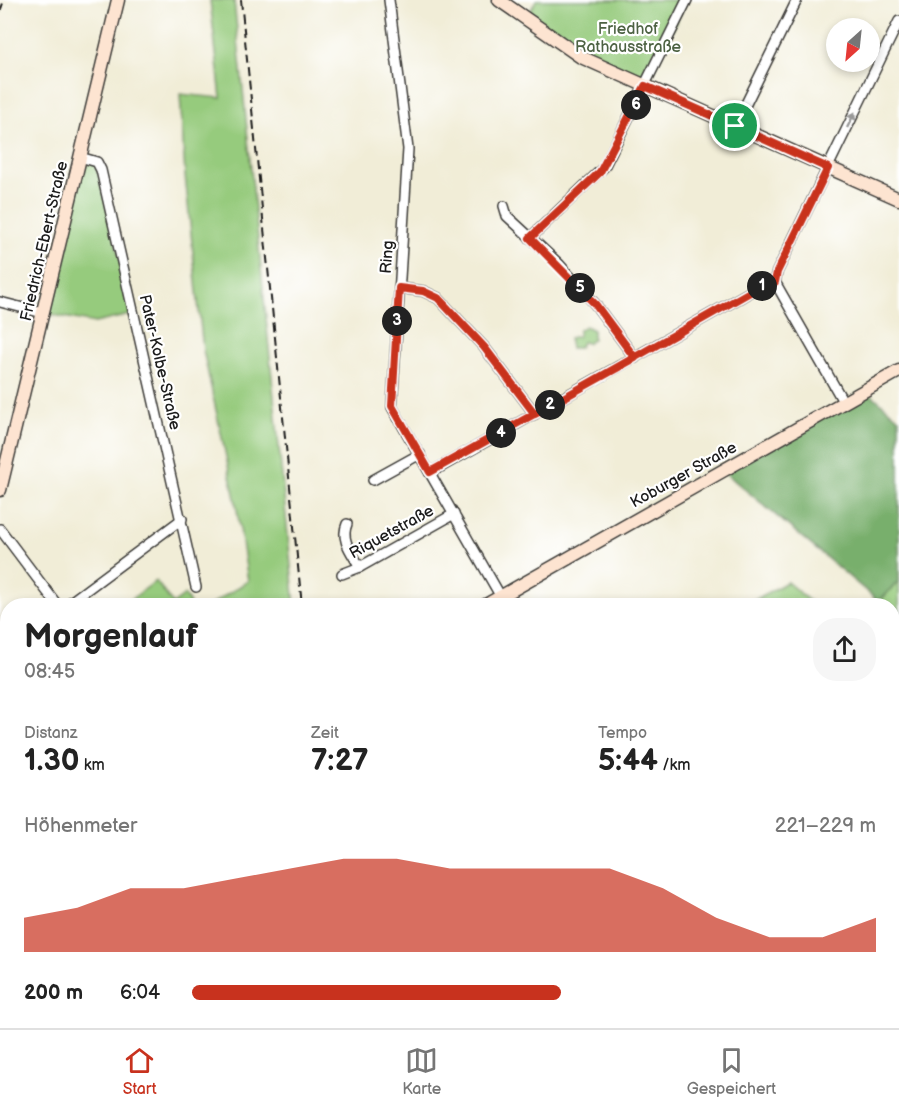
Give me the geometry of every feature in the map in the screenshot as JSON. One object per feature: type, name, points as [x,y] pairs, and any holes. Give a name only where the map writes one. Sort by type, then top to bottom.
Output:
[{"type":"street","name":"Friedrich-Ebert-Straße","points":[[0,490],[118,0]]},
{"type":"street","name":"Ring","points":[[389,0],[408,149],[392,406],[501,597]]},
{"type":"street","points":[[499,0],[581,57],[899,199]]},
{"type":"street","points":[[530,238],[600,172],[687,0]]},
{"type":"street","points":[[735,126],[797,0]]},
{"type":"street","points":[[844,403],[775,282],[777,272],[899,21]]},
{"type":"street","name":"Pater-Kolbe-Straße","points":[[80,157],[98,162],[102,174],[196,587]]},
{"type":"street","points":[[504,206],[507,216],[595,304],[635,358]]},
{"type":"street","points":[[430,472],[757,288],[775,282]]},
{"type":"street","points":[[399,288],[423,291],[438,298],[484,347],[535,414]]},
{"type":"street","points":[[0,302],[43,313]]},
{"type":"street","name":"Koburger Straße","points":[[501,597],[899,371]]},
{"type":"street","points":[[373,480],[420,454]]},
{"type":"street","name":"Riquetstraße","points":[[342,574],[360,567],[454,514]]},
{"type":"street","points":[[76,598],[182,519]]},
{"type":"street","points":[[348,524],[345,533],[347,544],[360,567]]},
{"type":"street","points":[[0,529],[52,598]]},
{"type":"green space","points":[[210,0],[234,0],[294,598],[221,598],[248,581],[236,503],[203,350],[185,175],[180,94],[221,98]]},
{"type":"green space","name":"Friedhof Rathausstraße","points":[[536,0],[687,0],[645,86],[526,20]]},
{"type":"green space","points":[[80,157],[95,161],[134,314],[95,323],[43,313]]},
{"type":"green space","points":[[585,326],[593,330],[593,339],[588,343],[582,342],[579,348],[571,348],[569,338],[578,336],[579,330]]},
{"type":"green space","points":[[866,390],[899,418],[899,581],[881,598],[874,598],[723,471]]},
{"type":"green space","points":[[156,581],[169,598],[133,598]]},
{"type":"green space","points":[[899,581],[899,598],[883,598]]},
{"type":"green space","points":[[787,582],[806,598],[758,598]]},
{"type":"railway","points":[[0,12],[4,0]]},
{"type":"railway","points":[[241,0],[301,598]]},
{"type":"route","points":[[735,126],[645,86],[617,144],[600,172],[530,238],[559,264],[595,304],[618,334],[635,358],[535,414],[430,472],[392,406],[399,288],[423,291],[438,298],[484,347],[535,414],[688,328],[757,288],[775,282],[777,272],[828,168],[735,126]]}]
